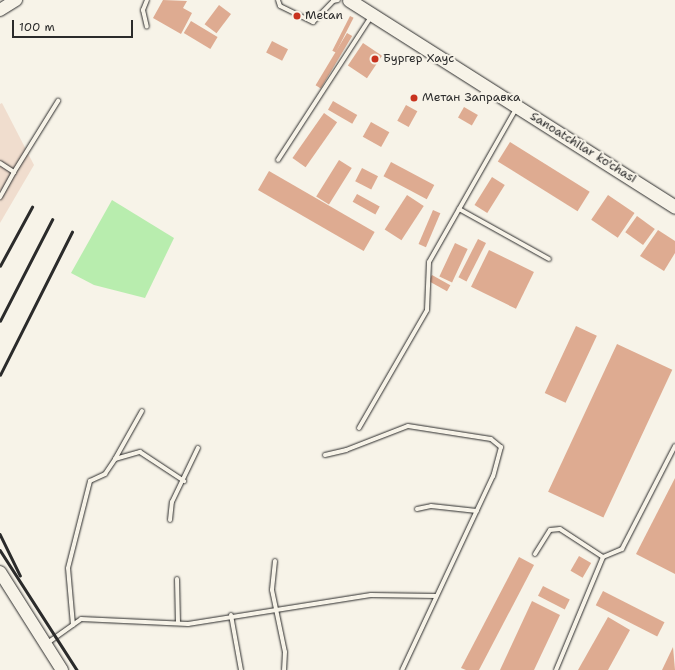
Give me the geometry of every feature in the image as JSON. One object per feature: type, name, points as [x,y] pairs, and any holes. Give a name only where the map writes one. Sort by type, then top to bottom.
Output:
[{"type":"main road","name":"Sanoatchilar ko'chasi","points":[[349,0],[675,207]]},
{"type":"main road","name":"Sanoatchilar ko'chasi","points":[[362,0],[675,199]]},
{"type":"street","points":[[0,10],[16,0]]},
{"type":"street","points":[[0,572],[62,670]]},
{"type":"lane","points":[[147,0],[143,10],[147,27]]},
{"type":"lane","points":[[278,0],[280,6],[313,22],[333,1],[338,0]]},
{"type":"lane","points":[[278,160],[372,15]]},
{"type":"lane","points":[[0,197],[58,101]]},
{"type":"lane","points":[[359,428],[426,310],[429,262],[518,107]]},
{"type":"lane","points":[[0,163],[14,172]]},
{"type":"lane","points":[[459,209],[549,259]]},
{"type":"lane","points":[[73,625],[68,568],[73,538],[90,481],[105,474],[142,412]]},
{"type":"lane","points":[[325,455],[346,450],[408,426],[491,439],[501,447],[494,476],[402,670]]},
{"type":"lane","points":[[556,670],[603,557],[622,549],[675,446]]},
{"type":"lane","points":[[170,520],[172,502],[184,481],[198,448]]},
{"type":"lane","points":[[115,459],[140,452],[184,481]]},
{"type":"lane","points":[[417,509],[431,506],[477,511]]},
{"type":"lane","points":[[535,554],[550,530],[560,528],[603,557]]},
{"type":"lane","points":[[275,561],[272,590],[285,652],[284,670]]},
{"type":"lane","points":[[177,579],[178,623]]},
{"type":"lane","points":[[46,644],[81,619],[178,623],[371,595],[436,596]]},
{"type":"lane","points":[[231,615],[241,670]]},
{"type":"shaded area","points":[[2,103],[34,165],[0,223],[0,104]]},
{"type":"green space","points":[[112,200],[174,238],[145,298],[94,285],[71,273]]},
{"type":"building","points":[[163,0],[187,1],[183,8],[192,13],[181,34],[153,18]]},
{"type":"building","points":[[219,5],[231,14],[217,33],[205,24]]},
{"type":"building","points":[[350,16],[354,18],[336,53],[332,51]]},
{"type":"building","points":[[191,21],[218,37],[210,49],[184,33]]},
{"type":"building","points":[[347,33],[352,36],[321,88],[316,85]]},
{"type":"building","points":[[272,41],[288,49],[282,61],[266,53]]},
{"type":"building","points":[[363,43],[382,56],[367,78],[348,65]]},
{"type":"building","points":[[333,101],[357,115],[352,124],[328,110]]},
{"type":"building","points":[[406,105],[417,111],[409,127],[397,121]]},
{"type":"building","points":[[464,107],[478,115],[472,125],[458,117]]},
{"type":"building","points":[[324,113],[337,122],[306,167],[292,158]]},
{"type":"building","points":[[371,122],[389,132],[381,147],[363,137]]},
{"type":"building","points":[[510,142],[590,192],[578,211],[498,162]]},
{"type":"building","points":[[339,160],[352,168],[329,204],[316,196]]},
{"type":"building","points":[[391,162],[434,185],[427,199],[383,176]]},
{"type":"building","points":[[362,168],[378,176],[371,190],[355,181]]},
{"type":"building","points":[[269,171],[375,232],[364,251],[258,190]]},
{"type":"building","points":[[492,177],[505,185],[487,213],[475,205]]},
{"type":"building","points":[[357,194],[380,207],[375,214],[353,202]]},
{"type":"building","points":[[407,195],[424,206],[401,240],[385,229]]},
{"type":"building","points":[[608,195],[635,213],[618,238],[591,220]]},
{"type":"building","points":[[433,210],[440,213],[426,247],[419,244]]},
{"type":"building","points":[[637,216],[655,229],[643,245],[625,232]]},
{"type":"building","points":[[658,230],[675,241],[675,253],[664,271],[640,256]]},
{"type":"building","points":[[478,239],[486,243],[466,281],[458,277]]},
{"type":"building","points":[[455,243],[468,249],[452,282],[439,277]]},
{"type":"building","points":[[489,250],[534,272],[516,309],[471,287]]},
{"type":"building","points":[[432,275],[450,285],[447,291],[429,281]]},
{"type":"building","points":[[576,326],[597,336],[566,403],[545,393]]},
{"type":"building","points":[[617,344],[672,370],[603,518],[548,492]]},
{"type":"building","points":[[675,478],[675,574],[636,554]]},
{"type":"building","points":[[579,556],[591,563],[583,578],[570,571]]},
{"type":"building","points":[[519,557],[534,565],[479,670],[466,670],[461,668]]},
{"type":"building","points":[[543,586],[570,600],[565,609],[538,596]]},
{"type":"building","points":[[603,591],[664,622],[657,637],[596,605]]},
{"type":"building","points":[[532,601],[560,615],[534,670],[500,670]]},
{"type":"building","points":[[608,617],[630,630],[608,670],[578,670]]},
{"type":"building","points":[[673,647],[675,670],[662,670]]},
{"type":"railway","points":[[0,266],[32,207]]},
{"type":"railway","points":[[0,321],[52,220]]},
{"type":"railway","points":[[0,375],[72,232]]},
{"type":"railway","points":[[0,534],[20,575]]},
{"type":"railway","points":[[0,550],[77,670]]},
{"type":"place","name":"Metan","points":[[297,16]]},
{"type":"place","name":"Бургер Хаус","points":[[375,59]]},
{"type":"place","name":"Метан Заправка","points":[[414,98]]}]
